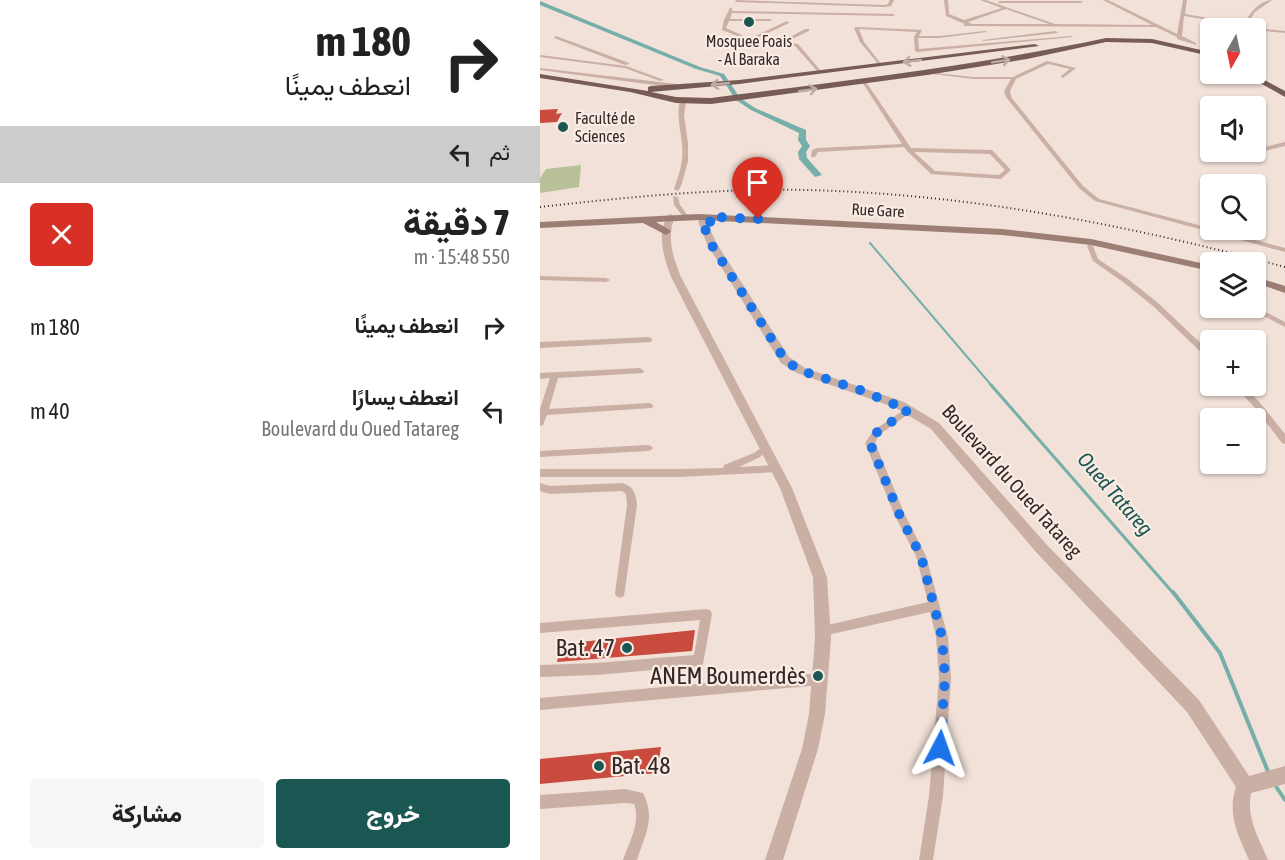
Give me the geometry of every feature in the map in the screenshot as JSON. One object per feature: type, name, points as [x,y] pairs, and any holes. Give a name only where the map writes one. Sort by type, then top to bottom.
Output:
[{"type":"main road","points":[[630,89],[739,82],[1108,37],[1178,42],[1200,49]]},
{"type":"main road","points":[[540,76],[630,89],[683,100],[726,100],[927,73],[1027,57],[1106,40],[1178,42]]},
{"type":"main road","points":[[1266,81],[1285,92]]},
{"type":"main road","points":[[1266,83],[1285,92]]},
{"type":"main road","name":"Rue Gare","points":[[711,220],[1001,236],[1090,246],[1200,274]]},
{"type":"main road","name":"Rue Gare","points":[[540,226],[711,220],[1034,235],[1127,249],[1200,274]]},
{"type":"main road","name":"Rue Gare","points":[[540,226],[647,221],[676,222]]},
{"type":"main road","points":[[1266,285],[1285,292]]},
{"type":"street","points":[[819,72],[796,45],[752,39],[724,29],[729,12],[738,1],[887,6],[892,0]]},
{"type":"street","points":[[946,0],[947,15],[981,26],[1155,26]]},
{"type":"street","points":[[880,64],[862,42],[856,28],[920,28],[916,37],[917,51],[1071,37],[1059,26],[982,0]]},
{"type":"street","points":[[990,2],[1081,2],[1075,0]]},
{"type":"street","points":[[1105,0],[1155,26],[1178,42],[1185,0]]},
{"type":"street","points":[[1120,8],[1123,0]]},
{"type":"street","points":[[1248,18],[1258,6],[1270,0]]},
{"type":"street","points":[[967,23],[1006,8]]},
{"type":"street","points":[[1213,18],[1216,10]]},
{"type":"street","points":[[729,12],[893,15]]},
{"type":"street","points":[[1183,15],[1200,18]]},
{"type":"street","points":[[726,20],[770,20]]},
{"type":"street","points":[[752,39],[787,22]]},
{"type":"street","points":[[981,26],[997,45]]},
{"type":"street","points":[[783,42],[807,30]]},
{"type":"street","points":[[1266,30],[1285,32]]},
{"type":"street","points":[[916,45],[1065,31]]},
{"type":"street","points":[[916,37],[986,32]]},
{"type":"street","points":[[556,37],[653,74],[661,80]]},
{"type":"street","points":[[540,56],[626,67],[687,87]]},
{"type":"street","points":[[1063,77],[1074,68],[1049,62],[1014,78],[1007,86],[1009,97],[1081,187],[1097,200],[1285,250]]},
{"type":"street","points":[[540,69],[634,82],[670,83]]},
{"type":"street","points":[[927,73],[973,78],[1014,78]]},
{"type":"street","points":[[813,156],[814,151],[819,150],[907,148],[992,152],[1008,170],[1001,177],[933,173],[907,148],[864,82]]},
{"type":"street","points":[[683,100],[680,113],[685,143],[685,161],[676,193],[676,222],[668,248],[669,258],[684,295],[776,469],[802,526],[820,577],[823,631],[821,679],[810,749],[774,860]]},
{"type":"street","points":[[1266,149],[1285,144]]},
{"type":"street","name":"Boulevard du Oued Tatareg","points":[[711,220],[711,244],[791,366],[860,390],[925,417],[935,426],[1041,548],[1193,706],[1245,786]]},
{"type":"street","points":[[1090,246],[1095,260],[1124,280],[1200,346]]},
{"type":"street","points":[[540,278],[606,280]]},
{"type":"street","points":[[1266,315],[1285,325]]},
{"type":"street","points":[[540,345],[648,340]]},
{"type":"street","points":[[540,376],[640,371]]},
{"type":"street","points":[[540,423],[555,375]]},
{"type":"street","points":[[1248,396],[1285,441]]},
{"type":"street","points":[[543,412],[649,406]]},
{"type":"street","points":[[908,410],[876,433],[871,440],[871,447],[900,516],[921,556],[942,637],[945,678],[936,796],[926,860]]},
{"type":"street","points":[[540,454],[648,448]]},
{"type":"street","points":[[722,471],[756,455],[765,448]]},
{"type":"street","points":[[540,473],[776,469]]},
{"type":"street","points":[[540,488],[550,490],[624,487],[629,489],[632,505],[620,593]]},
{"type":"street","points":[[823,631],[934,606]]},
{"type":"street","points":[[540,628],[706,614],[699,660],[596,669],[540,671]]},
{"type":"street","points":[[540,704],[821,679]]},
{"type":"street","points":[[1259,860],[1241,819],[1240,802],[1245,786],[1285,775]]},
{"type":"street","points":[[540,802],[625,796],[638,798],[644,806],[644,817],[630,860]]},
{"type":"green space","points":[[581,165],[579,187],[540,193],[540,178],[546,169]]},
{"type":"building","points":[[558,109],[556,114],[562,113],[557,122],[540,123],[540,110]]},
{"type":"building","name":"Bat. 47","points":[[695,630],[692,651],[557,662],[561,644]]},
{"type":"building","name":"Bat. 48","points":[[661,747],[657,773],[540,784],[540,759]]},
{"type":"waterway","name":"Oued Tatareg","points":[[540,3],[698,68],[722,75],[738,99],[753,109],[803,132],[802,140],[806,146],[802,152],[803,159],[818,175]]},
{"type":"waterway","name":"Oued Tatareg","points":[[870,243],[992,386]]},
{"type":"waterway","name":"Oued Tatareg","points":[[991,385],[1174,594]]},
{"type":"waterway","name":"Oued Tatareg","points":[[1173,592],[1220,653],[1269,774]]},
{"type":"waterway","name":"Oued Tatareg","points":[[1275,785],[1285,800]]},
{"type":"railway","points":[[540,207],[740,190],[868,193],[928,198],[1048,214],[1167,238],[1285,267]]},
{"type":"place","name":"Mosquee Foais - Al Baraka","points":[[749,22]]},
{"type":"place","name":"Faculté de Sciences","points":[[563,127]]},
{"type":"place","name":"Bat. 47","points":[[627,648]]},
{"type":"place","name":"ANEM Boumerdès","points":[[818,676]]},
{"type":"place","name":"Bat. 48","points":[[599,766]]},
{"type":"route","points":[[758,219],[714,217],[715,222],[702,221],[711,244],[785,360],[799,370],[860,390],[908,410],[876,433],[870,443],[900,516],[921,556],[942,637],[945,678],[940,748]]}]
